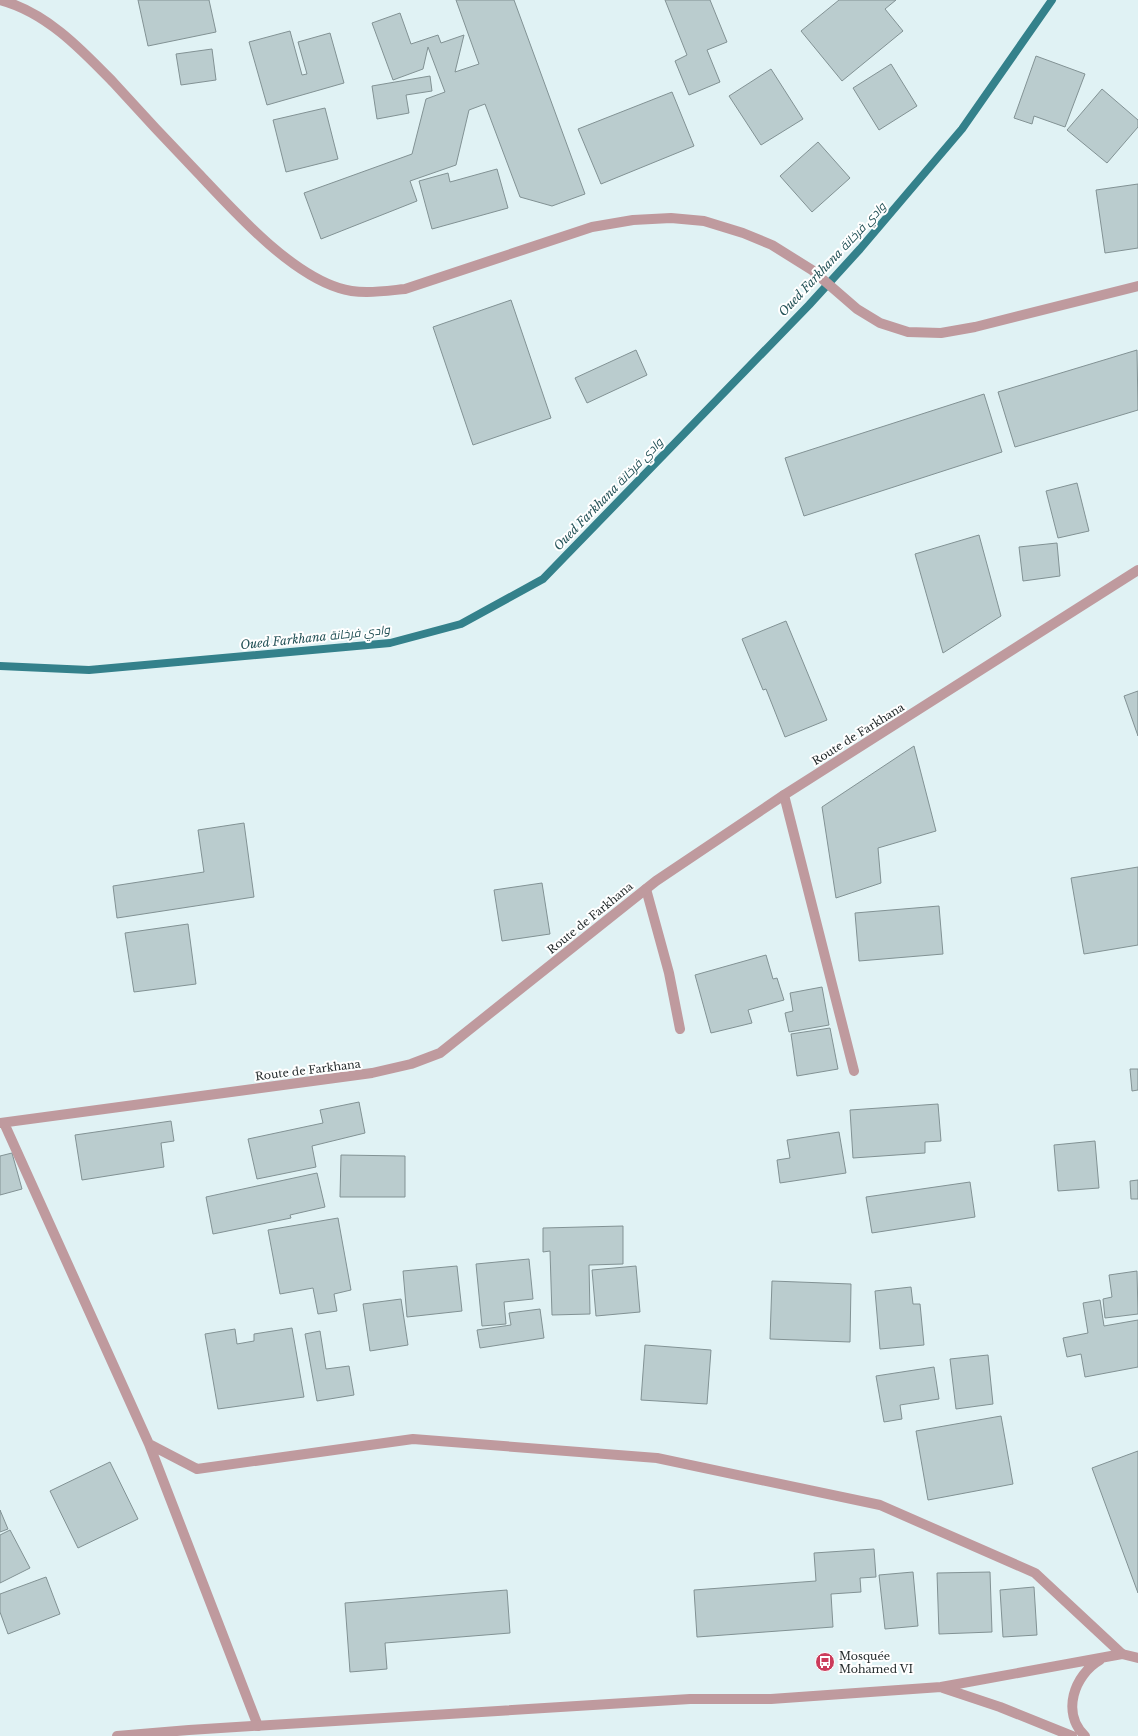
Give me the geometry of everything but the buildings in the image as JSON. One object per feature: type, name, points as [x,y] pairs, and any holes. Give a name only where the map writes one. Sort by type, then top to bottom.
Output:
[{"type":"street","points":[[0,0],[11,3],[45,21],[80,48],[243,221],[309,275],[339,288],[373,292],[405,289],[592,227],[633,220],[671,218],[704,221],[743,233],[772,245],[812,270],[857,309],[880,323],[908,332],[941,333],[975,328],[1138,286]]},
{"type":"street","name":"Route de Farkhana","points":[[2,1123],[372,1073],[411,1064],[440,1053],[464,1036],[646,889],[784,795],[1138,570]]},
{"type":"street","points":[[784,795],[854,1071]]},
{"type":"street","points":[[646,889],[669,974],[680,1029]]},
{"type":"street","points":[[2,1123],[149,1444],[258,1726]]},
{"type":"street","points":[[149,1444],[197,1469],[413,1439],[657,1458],[880,1505],[1035,1574],[1122,1654]]},
{"type":"street","points":[[116,1736],[690,1699],[771,1699],[941,1687],[1122,1654],[1138,1658]]},
{"type":"street","points":[[1085,1736],[1074,1717],[1073,1694],[1080,1677],[1090,1666],[1105,1657]]},
{"type":"street","points":[[941,1687],[1000,1707],[1072,1736]]},
{"type":"waterway","name":"Oued Farkhana وادي فرخانة","points":[[0,666],[89,670],[390,643],[461,624],[543,579],[809,305],[860,249],[962,129],[1052,0]]},
{"type":"place","name":"Mosquée Mohamed VI","points":[[825,1662]]}]
